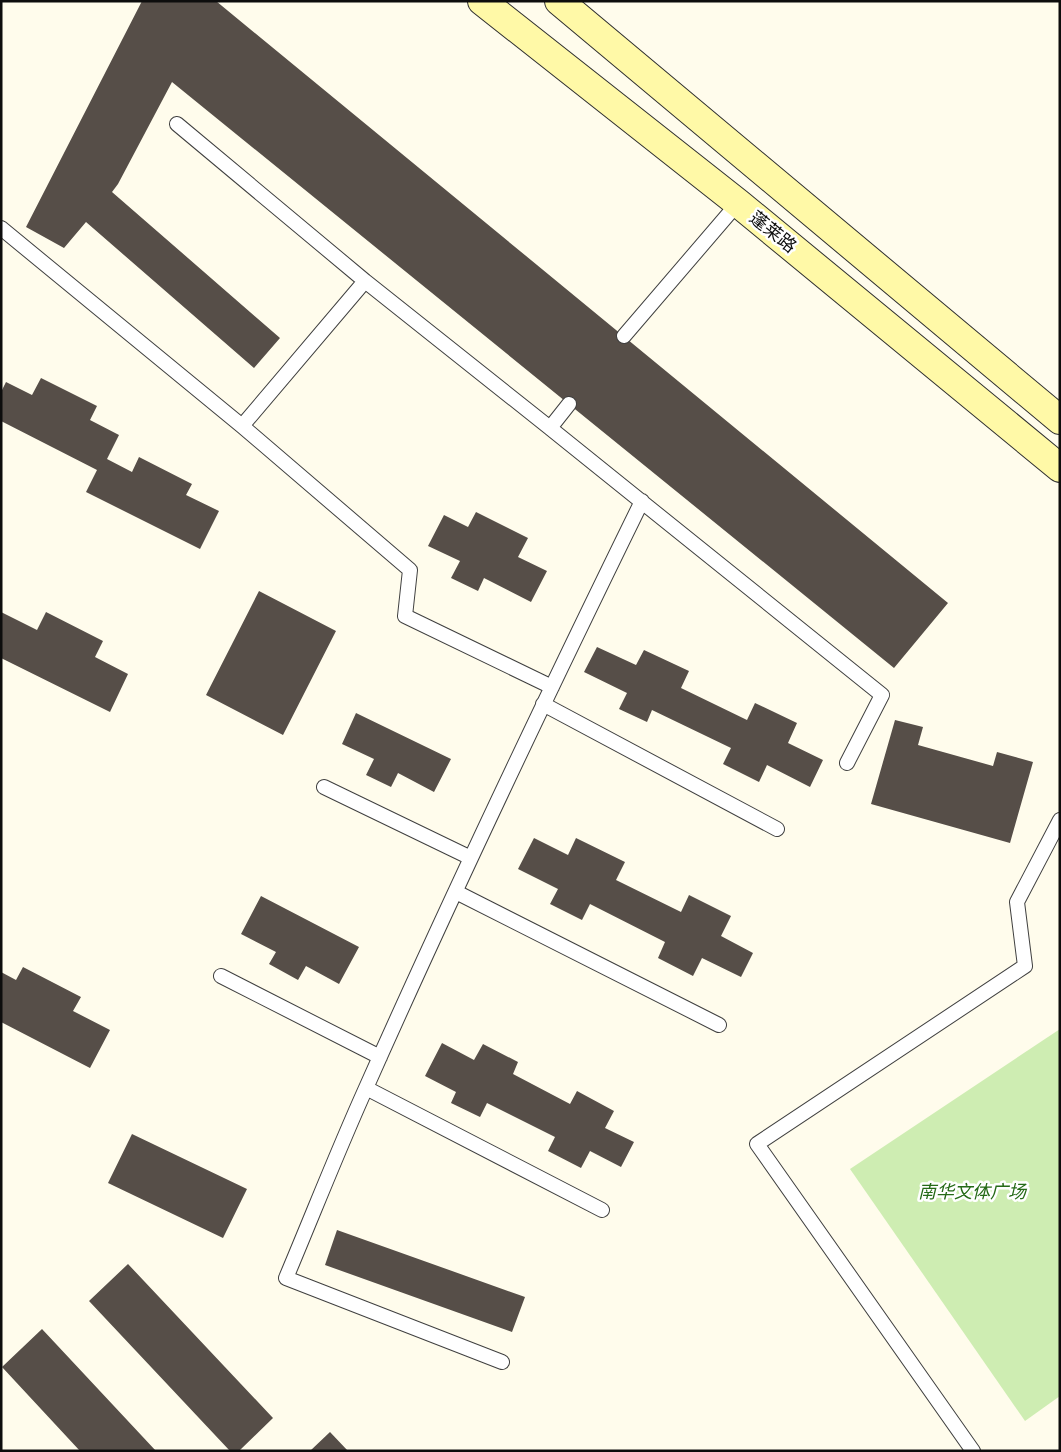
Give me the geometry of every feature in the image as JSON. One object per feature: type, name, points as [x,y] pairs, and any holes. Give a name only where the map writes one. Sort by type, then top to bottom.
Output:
[{"type":"main road","name":"蓬莱路","points":[[482,1],[738,203],[1060,468]]},
{"type":"main road","points":[[559,1],[1060,420]]},
{"type":"lane","points":[[178,124],[365,281],[882,695],[847,763]]},
{"type":"lane","points":[[624,336],[738,203]]},
{"type":"lane","points":[[1,228],[242,426],[410,570],[405,616],[552,687]]},
{"type":"lane","points":[[242,426],[365,281]]},
{"type":"lane","points":[[550,428],[569,404]]},
{"type":"lane","points":[[502,1362],[286,1278],[366,1088],[471,858],[543,704],[642,501]]},
{"type":"lane","points":[[543,704],[776,829]]},
{"type":"lane","points":[[324,786],[471,858]]},
{"type":"lane","points":[[973,1451],[757,1144],[1025,966],[1017,902],[1060,820]]},
{"type":"lane","points":[[456,892],[720,1026]]},
{"type":"lane","points":[[221,976],[380,1057]]},
{"type":"lane","points":[[366,1088],[602,1210]]},
{"type":"green space","name":"南华文体广场","points":[[1060,1029],[1060,1396],[1025,1421],[850,1169]]},
{"type":"building","points":[[142,1],[216,1],[948,603],[894,668],[172,82],[112,192],[280,338],[254,368],[86,222],[64,248],[26,227]]},
{"type":"building","points":[[41,378],[97,406],[90,420],[119,435],[107,459],[132,472],[139,457],[192,484],[186,495],[219,511],[200,549],[86,492],[97,470],[1,421],[1,392],[6,382],[32,395]]},
{"type":"building","points":[[476,512],[528,538],[518,557],[547,571],[531,602],[484,578],[478,591],[451,578],[460,561],[428,546],[444,515],[468,527]]},
{"type":"building","points":[[259,591],[336,631],[283,735],[206,695]]},
{"type":"building","points":[[1,612],[37,630],[46,612],[103,641],[95,657],[128,674],[110,712],[1,658]]},
{"type":"building","points":[[597,647],[636,665],[644,650],[689,671],[681,688],[747,720],[755,703],[797,723],[788,743],[823,760],[810,787],[767,765],[759,782],[723,764],[731,748],[652,710],[647,722],[619,709],[627,693],[584,672]]},
{"type":"building","points":[[356,713],[451,759],[434,792],[398,773],[391,787],[366,775],[374,759],[342,744]]},
{"type":"building","points":[[895,720],[923,727],[918,745],[993,766],[997,752],[1033,762],[1010,843],[871,804]]},
{"type":"building","points":[[534,838],[568,855],[576,838],[625,862],[616,880],[681,912],[689,895],[731,916],[721,936],[753,953],[741,977],[702,958],[693,976],[658,958],[665,942],[590,904],[582,920],[550,904],[558,889],[518,869]]},
{"type":"building","points":[[261,896],[359,947],[339,984],[306,966],[298,980],[269,964],[276,952],[241,934]]},
{"type":"building","points":[[23,967],[81,997],[73,1011],[110,1030],[90,1068],[1,1022],[1,972],[16,980]]},
{"type":"building","points":[[442,1043],[474,1060],[483,1044],[518,1062],[513,1074],[570,1104],[577,1091],[614,1111],[605,1128],[634,1142],[621,1167],[590,1151],[581,1168],[548,1151],[555,1137],[487,1103],[480,1117],[451,1103],[456,1092],[425,1076]]},
{"type":"building","points":[[132,1134],[247,1189],[223,1238],[108,1183]]},
{"type":"building","points":[[337,1230],[525,1297],[512,1332],[325,1265]]},
{"type":"building","points":[[128,1264],[273,1418],[239,1451],[230,1451],[89,1301]]},
{"type":"building","points":[[42,1329],[156,1451],[80,1451],[2,1367]]},
{"type":"building","points":[[330,1432],[348,1451],[310,1451]]}]
